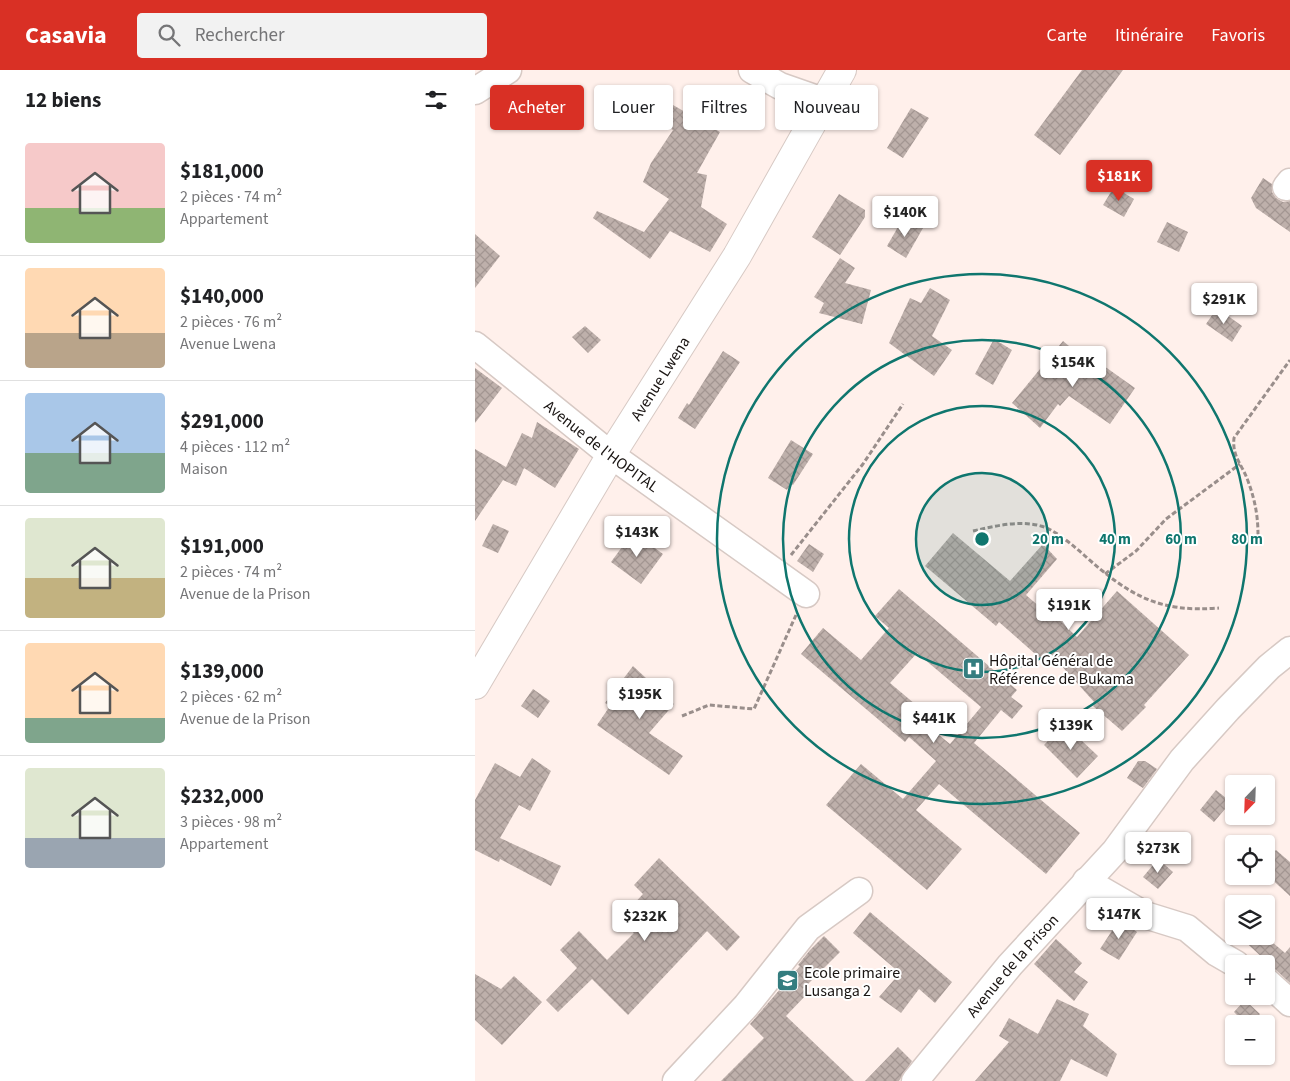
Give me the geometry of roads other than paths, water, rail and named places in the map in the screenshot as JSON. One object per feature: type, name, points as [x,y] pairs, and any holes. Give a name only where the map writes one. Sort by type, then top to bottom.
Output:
[{"type":"main road","name":"Avenue Lwena","points":[[833,85],[842,70]]},
{"type":"main road","name":"Avenue Lwena","points":[[475,685],[611,455],[737,256],[807,130]]},
{"type":"street","points":[[475,91],[508,70]]},
{"type":"street","points":[[752,70],[778,85]]},
{"type":"street","name":"Avenue de l'HOPITAL","points":[[475,345],[611,455],[806,594]]},
{"type":"street","name":"Avenue de la Prison","points":[[915,1081],[1010,965],[1115,851],[1182,760],[1227,709],[1269,667],[1290,650]]},
{"type":"street","points":[[1086,881],[1145,915],[1187,928],[1225,958]]},
{"type":"street","points":[[676,1081],[746,1006],[808,928],[859,891]]},
{"type":"street","points":[[1275,989],[1290,1003]]},
{"type":"place","name":"Hôpital Général de Référence de Bukama","points":[[973,669]]},
{"type":"place","name":"Ecole primaire Lusanga 2","points":[[788,981]]}]
